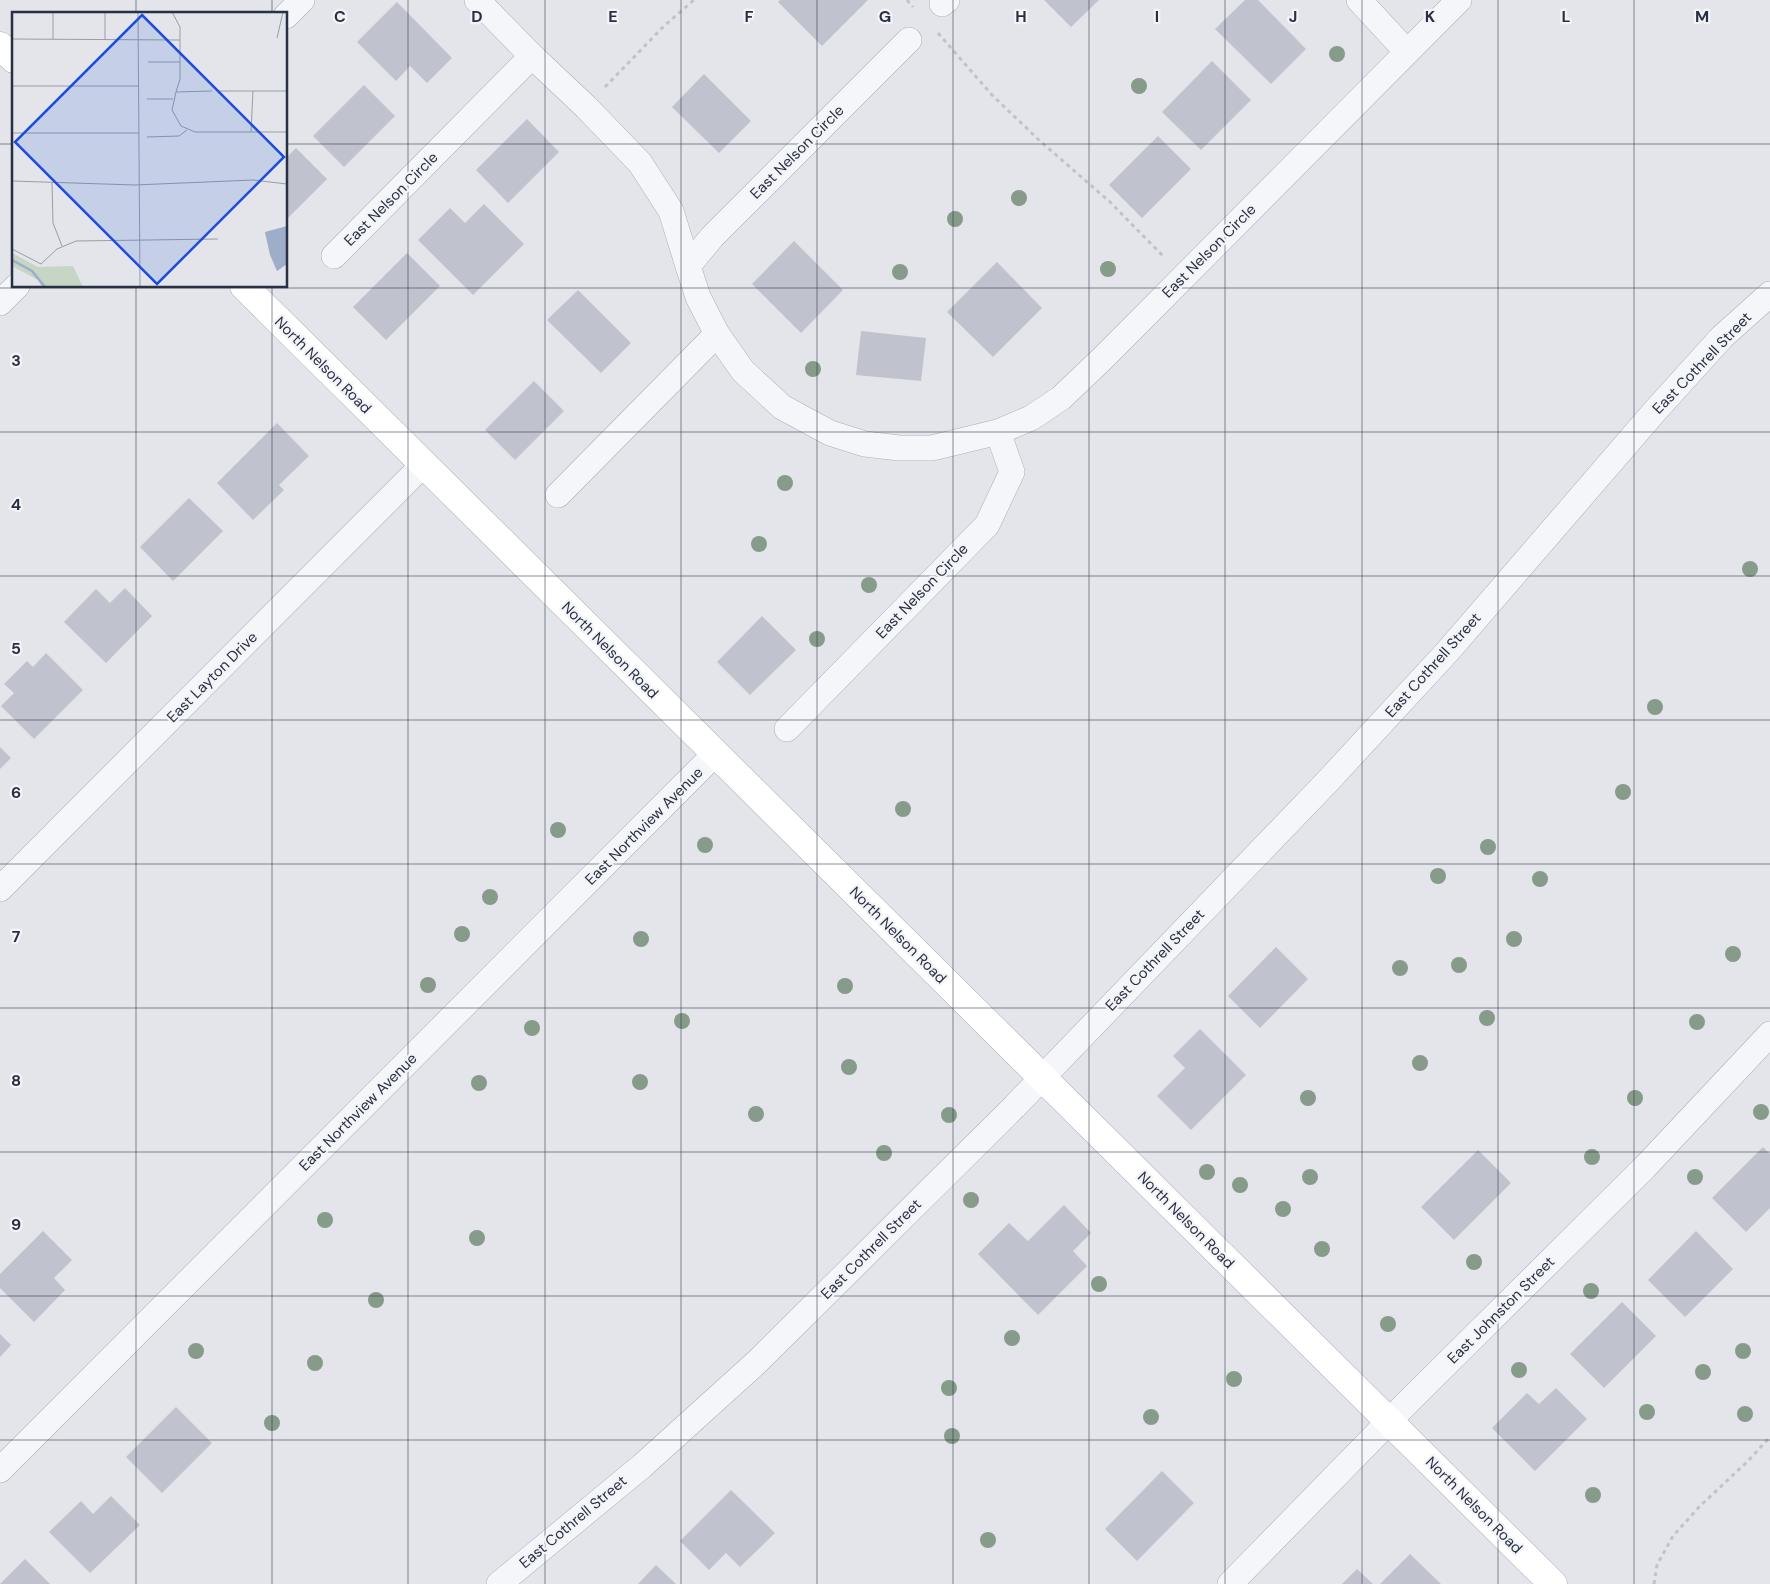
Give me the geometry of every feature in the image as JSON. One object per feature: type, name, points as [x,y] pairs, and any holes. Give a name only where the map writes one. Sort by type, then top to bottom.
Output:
[{"type":"street","points":[[288,14],[302,0]]},
{"type":"street","name":"East Nelson Circle","points":[[477,0],[640,163],[671,211],[698,297],[717,334],[743,371],[782,407],[830,433],[865,444],[907,448],[932,448],[998,432],[1032,418],[1061,398],[1459,0]]},
{"type":"street","points":[[1359,0],[1407,52]]},
{"type":"street","name":"East Nelson Circle","points":[[688,266],[712,237],[909,40]]},
{"type":"street","points":[[0,46],[12,57]]},
{"type":"street","name":"East Nelson Circle","points":[[334,256],[532,56]]},
{"type":"street","points":[[0,303],[15,288]]},
{"type":"street","name":"North Nelson Road","points":[[246,288],[1553,1584]]},
{"type":"street","name":"East Cothrell Street","points":[[499,1584],[642,1466],[757,1362],[1043,1077],[1327,782],[1448,651],[1655,411],[1722,337],[1770,294]]},
{"type":"street","points":[[558,494],[717,334]]},
{"type":"street","name":"East Nelson Circle","points":[[787,729],[987,525],[1012,472],[998,432]]},
{"type":"street","name":"East Layton Drive","points":[[0,889],[423,465]]},
{"type":"street","name":"East Northview Avenue","points":[[0,1470],[715,754]]},
{"type":"street","name":"East Johnston Street","points":[[1230,1584],[1644,1167],[1770,1034]]},
{"type":"path","points":[[586,107],[664,26],[694,0]]},
{"type":"path","points":[[907,0],[919,14]]},
{"type":"path","points":[[936,32],[992,95],[1040,141],[1110,202],[1184,277]]},
{"type":"path","points":[[1654,1584],[1657,1565],[1673,1536],[1700,1506],[1747,1462],[1770,1437]]},
{"type":"building","points":[[780,0],[868,0],[822,46],[778,2]]},
{"type":"building","points":[[1044,0],[1099,0],[1071,27]]},
{"type":"building","points":[[1245,0],[1258,0],[1306,49],[1271,84],[1215,29]]},
{"type":"building","points":[[397,2],[452,58],[427,83],[410,66],[396,81],[357,42]]},
{"type":"building","points":[[1212,61],[1251,100],[1201,150],[1162,112]]},
{"type":"building","points":[[704,74],[751,121],[719,153],[672,107]]},
{"type":"building","points":[[364,85],[395,116],[344,167],[313,136]]},
{"type":"building","points":[[527,119],[559,152],[508,203],[476,170]]},
{"type":"building","points":[[1158,136],[1191,169],[1142,218],[1109,185]]},
{"type":"building","points":[[296,148],[327,179],[288,218],[288,156]]},
{"type":"building","points":[[484,204],[524,244],[473,295],[418,240],[450,208],[465,223]]},
{"type":"building","points":[[794,241],[843,290],[801,333],[752,284]]},
{"type":"building","points":[[407,253],[440,286],[386,340],[353,307]]},
{"type":"building","points":[[997,262],[1042,308],[993,357],[947,312]]},
{"type":"building","points":[[578,290],[631,343],[601,373],[547,320]]},
{"type":"building","points":[[861,331],[926,338],[921,381],[856,375]]},
{"type":"building","points":[[534,381],[564,411],[515,460],[485,430]]},
{"type":"building","points":[[277,423],[309,456],[279,485],[284,490],[253,520],[217,483]]},
{"type":"building","points":[[189,498],[223,531],[173,581],[140,547]]},
{"type":"building","points":[[125,588],[152,616],[106,663],[64,622],[96,589],[110,603]]},
{"type":"building","points":[[762,616],[796,650],[750,695],[717,662]]},
{"type":"building","points":[[46,653],[83,690],[34,739],[1,706],[14,693],[4,684],[27,661],[33,667]]},
{"type":"building","points":[[0,747],[11,758],[0,769]]},
{"type":"building","points":[[1276,947],[1308,979],[1260,1028],[1228,996]]},
{"type":"building","points":[[1200,1029],[1246,1075],[1191,1130],[1157,1096],[1185,1068],[1173,1056]]},
{"type":"building","points":[[1763,1147],[1770,1154],[1770,1208],[1746,1232],[1712,1198]]},
{"type":"building","points":[[1478,1150],[1511,1183],[1454,1240],[1421,1207]]},
{"type":"building","points":[[1064,1205],[1091,1233],[1073,1251],[1087,1266],[1038,1315],[978,1254],[1009,1223],[1028,1241]]},
{"type":"building","points":[[43,1231],[72,1260],[54,1278],[65,1290],[34,1322],[0,1288],[0,1274]]},
{"type":"building","points":[[1696,1231],[1733,1269],[1685,1317],[1648,1280]]},
{"type":"building","points":[[1622,1302],[1656,1336],[1604,1388],[1570,1354]]},
{"type":"building","points":[[0,1334],[11,1345],[0,1357]]},
{"type":"building","points":[[1556,1388],[1587,1419],[1535,1471],[1492,1428],[1527,1393],[1539,1404]]},
{"type":"building","points":[[176,1407],[212,1443],[162,1493],[126,1457]]},
{"type":"building","points":[[1162,1471],[1194,1503],[1137,1561],[1105,1529]]},
{"type":"building","points":[[731,1490],[775,1533],[740,1567],[726,1553],[709,1570],[680,1541]]},
{"type":"building","points":[[111,1496],[140,1525],[90,1573],[49,1532],[81,1501],[93,1514]]},
{"type":"building","points":[[1410,1554],[1441,1584],[1380,1584]]},
{"type":"building","points":[[25,1559],[50,1584],[0,1584]]},
{"type":"building","points":[[656,1565],[676,1584],[638,1584]]},
{"type":"building","points":[[1357,1569],[1373,1584],[1342,1584]]}]
